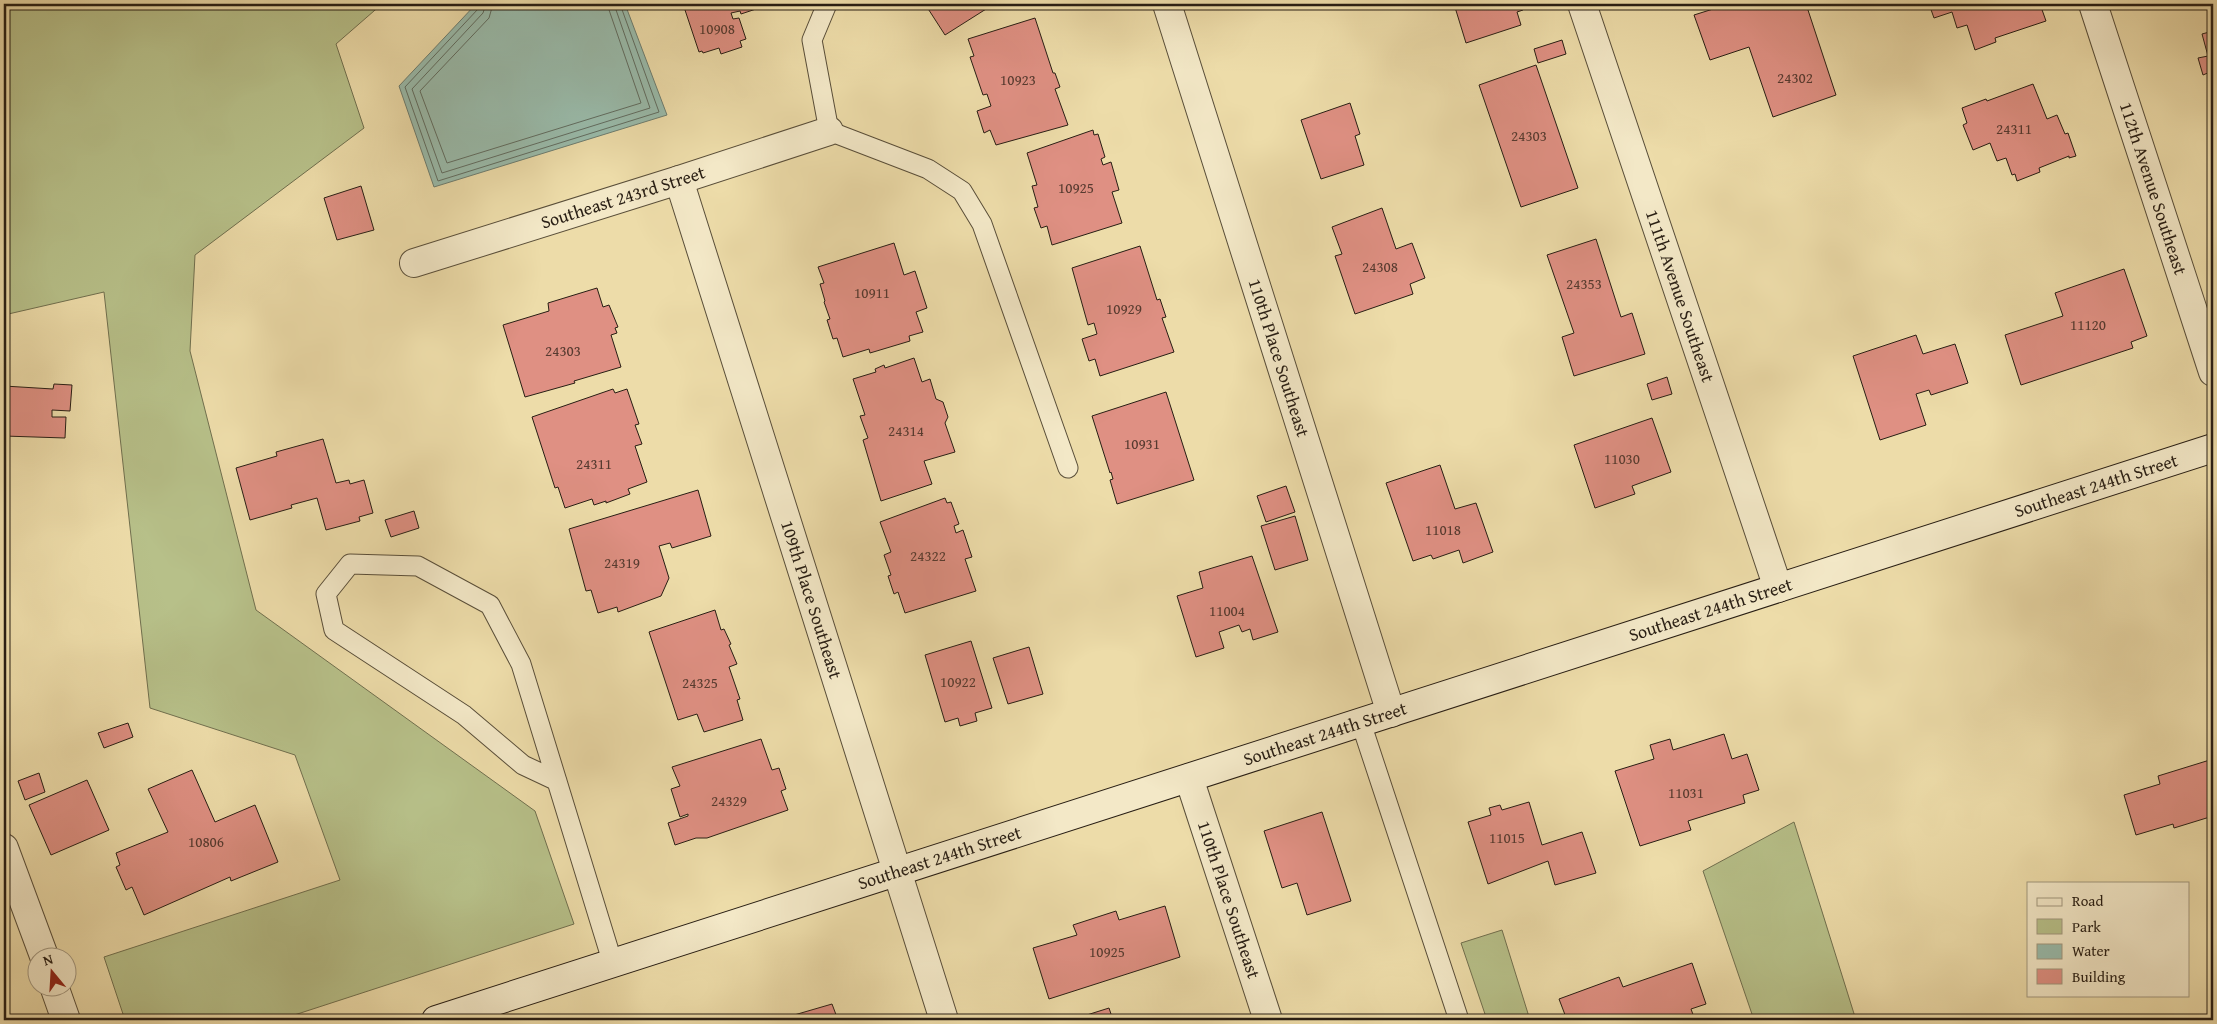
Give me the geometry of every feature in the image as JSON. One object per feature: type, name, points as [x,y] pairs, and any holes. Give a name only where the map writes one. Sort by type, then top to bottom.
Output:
[{"type":"street","name":"110th Place Southeast","points":[[1166,4],[1391,713]]},
{"type":"street","name":"111th Avenue Southeast","points":[[1582,4],[1778,588]]},
{"type":"street","name":"112th Avenue Southeast","points":[[2093,4],[2213,372]]},
{"type":"street","name":"Southeast 243rd Street","points":[[414,263],[830,131]]},
{"type":"street","name":"109th Place Southeast","points":[[679,180],[944,1020]]},
{"type":"street","name":"Southeast 244th Street","points":[[436,1020],[2213,448]]},
{"type":"street","name":"110th Place Southeast","points":[[1189,778],[1268,1020]]},
{"type":"street","points":[[4,848],[40,946]]},
{"type":"street","points":[[58,996],[66,1020]]},
{"type":"lane","points":[[827,4],[812,40],[830,131],[928,169],[962,191],[982,224],[1068,468]]},
{"type":"lane","points":[[557,781],[522,765],[464,716],[334,630],[326,594],[350,564],[418,566],[490,604],[521,664],[557,781],[613,964]]},
{"type":"lane","points":[[1361,723],[1459,1020]]},
{"type":"green space","points":[[4,4],[382,4],[336,44],[364,128],[195,255],[190,351],[256,610],[535,811],[574,924],[279,1020],[125,1020],[104,957],[340,880],[295,755],[150,708],[104,292],[4,315]]},
{"type":"green space","points":[[1794,822],[1856,1020],[1754,1020],[1703,871]]},
{"type":"green space","points":[[1502,930],[1530,1020],[1487,1020],[1461,943]]},
{"type":"water","points":[[476,4],[625,4],[667,115],[434,187],[399,86]]},
{"type":"building","points":[[683,4],[771,4],[741,14],[740,11],[731,13],[733,19],[739,18],[746,39],[740,41],[742,47],[721,54],[719,48],[703,53],[702,51],[699,52]]},
{"type":"building","points":[[925,4],[994,4],[945,35]]},
{"type":"building","points":[[1454,4],[1521,4],[1523,10],[1517,12],[1521,25],[1466,43]]},
{"type":"building","points":[[1729,4],[1740,4],[1740,6],[1749,4],[1806,4],[1836,95],[1773,117],[1749,47],[1710,60],[1694,15]]},
{"type":"building","points":[[1929,4],[2040,4],[2046,21],[1995,38],[1996,42],[1975,50],[1967,25],[1957,28],[1952,12],[1934,18]]},
{"type":"building","points":[[2206,4],[2213,4],[2213,25]]},
{"type":"building","points":[[1035,18],[1053,73],[1055,73],[1060,87],[1055,89],[1068,125],[996,145],[990,130],[984,133],[977,111],[991,106],[987,94],[983,95],[970,57],[974,56],[968,39]]},
{"type":"building","points":[[2213,31],[2212,77],[2210,72],[2203,75],[2198,58],[2208,56],[2202,34]]},
{"type":"building","points":[[1562,40],[1566,54],[1538,63],[1534,49]]},
{"type":"building","points":[[1536,65],[1578,188],[1521,207],[1479,85]]},
{"type":"building","points":[[2033,84],[2047,119],[2057,115],[2065,134],[2068,133],[2076,156],[2069,158],[2069,156],[2039,168],[2040,172],[2017,181],[2015,174],[2012,175],[2006,158],[1997,161],[1990,143],[1973,150],[1963,125],[1967,123],[1962,108]]},
{"type":"building","points":[[1350,103],[1360,134],[1355,136],[1364,165],[1321,179],[1301,120]]},
{"type":"building","points":[[1093,130],[1094,135],[1098,134],[1105,157],[1101,159],[1103,165],[1111,162],[1119,190],[1112,192],[1122,223],[1052,245],[1047,226],[1041,228],[1034,208],[1038,207],[1032,186],[1037,185],[1027,153]]},
{"type":"building","points":[[361,186],[374,230],[337,240],[324,198]]},
{"type":"building","points":[[1382,208],[1396,249],[1412,243],[1425,278],[1410,284],[1413,294],[1355,314],[1335,256],[1342,254],[1332,227]]},
{"type":"building","points":[[1596,239],[1621,317],[1632,313],[1645,354],[1574,376],[1562,337],[1574,333],[1547,255]]},
{"type":"building","points":[[894,243],[904,275],[915,271],[927,308],[916,312],[923,332],[909,336],[910,341],[870,353],[869,349],[843,357],[837,338],[833,339],[827,320],[830,319],[820,284],[824,283],[818,267]]},
{"type":"building","points":[[1140,246],[1157,300],[1160,299],[1166,317],[1162,318],[1174,352],[1100,376],[1095,359],[1089,361],[1082,339],[1097,334],[1094,323],[1088,325],[1072,268]]},
{"type":"building","points":[[2124,269],[2147,336],[2131,342],[2133,348],[2021,385],[2005,335],[2063,316],[2055,293]]},
{"type":"building","points":[[597,288],[603,307],[609,305],[618,327],[615,328],[617,333],[611,335],[621,367],[574,381],[575,383],[525,397],[503,325],[549,311],[548,303]]},
{"type":"building","points":[[1916,335],[1923,354],[1955,344],[1968,383],[1931,395],[1929,390],[1916,394],[1926,425],[1880,440],[1853,356]]},
{"type":"building","points":[[914,358],[922,382],[930,379],[936,399],[943,402],[948,417],[945,423],[955,452],[924,461],[932,484],[881,501],[863,440],[868,438],[860,416],[865,415],[853,379],[876,372],[875,369],[884,365],[885,368]]},
{"type":"building","points":[[1667,377],[1672,394],[1652,400],[1647,384]]},
{"type":"building","points":[[54,384],[72,385],[70,411],[52,410],[52,417],[66,417],[65,438],[4,436],[4,386],[53,389]]},
{"type":"building","points":[[613,389],[615,393],[627,389],[639,424],[635,425],[642,444],[635,446],[647,482],[628,489],[630,494],[606,503],[606,501],[594,505],[592,499],[565,508],[558,487],[555,488],[532,417]]},
{"type":"building","points":[[1166,392],[1194,480],[1117,504],[1110,480],[1113,479],[1092,416]]},
{"type":"building","points":[[1652,418],[1671,472],[1632,486],[1635,494],[1595,508],[1574,445]]},
{"type":"building","points":[[323,439],[336,483],[349,480],[350,484],[364,480],[373,513],[359,517],[360,521],[326,530],[317,498],[291,505],[292,508],[250,520],[236,468],[277,456],[276,452]]},
{"type":"building","points":[[1440,465],[1455,509],[1476,503],[1493,552],[1463,563],[1459,550],[1433,559],[1431,555],[1413,561],[1386,483]]},
{"type":"building","points":[[1286,486],[1295,512],[1266,522],[1257,496]]},
{"type":"building","points":[[698,490],[711,536],[672,548],[670,543],[659,546],[669,578],[661,596],[618,612],[617,607],[598,613],[591,590],[586,591],[569,529]]},
{"type":"building","points":[[945,498],[947,503],[951,502],[959,524],[954,526],[956,533],[963,530],[972,557],[965,559],[976,591],[905,613],[898,592],[894,594],[888,576],[891,575],[884,555],[891,552],[880,522]]},
{"type":"building","points":[[414,511],[419,528],[391,537],[385,520]]},
{"type":"building","points":[[1295,516],[1308,560],[1275,570],[1261,526]]},
{"type":"building","points":[[1252,556],[1278,632],[1253,640],[1250,629],[1242,632],[1239,625],[1219,632],[1224,648],[1196,657],[1177,596],[1203,588],[1199,572]]},
{"type":"building","points":[[715,610],[721,630],[724,629],[731,644],[729,645],[737,664],[729,667],[740,699],[737,700],[743,720],[704,732],[697,714],[678,720],[649,632]]},
{"type":"building","points":[[971,641],[992,708],[975,713],[977,721],[960,726],[958,718],[945,722],[925,655]]},
{"type":"building","points":[[1029,647],[1043,694],[1008,704],[993,658]]},
{"type":"building","points":[[128,723],[133,737],[104,748],[98,733]]},
{"type":"building","points":[[1724,734],[1732,759],[1747,754],[1759,790],[1743,795],[1745,803],[1688,821],[1691,830],[1640,846],[1615,771],[1654,759],[1650,745],[1670,739],[1673,750]]},
{"type":"building","points":[[761,739],[772,770],[779,768],[786,789],[781,791],[788,810],[707,838],[696,838],[675,845],[668,823],[688,816],[688,814],[680,817],[671,789],[680,786],[672,767]]},
{"type":"building","points":[[2213,744],[2213,759],[2209,746]]},
{"type":"building","points":[[2213,759],[2213,816],[2174,828],[2173,824],[2136,835],[2124,795],[2160,784],[2158,776]]},
{"type":"building","points":[[192,770],[215,822],[255,805],[278,862],[231,881],[230,877],[144,915],[132,887],[126,890],[116,867],[120,865],[116,853],[168,832],[148,789]]},
{"type":"building","points":[[39,773],[45,792],[25,800],[18,781]]},
{"type":"building","points":[[87,780],[109,830],[51,855],[29,805]]},
{"type":"building","points":[[1529,802],[1542,845],[1582,832],[1596,873],[1555,885],[1548,861],[1488,884],[1468,822],[1491,815],[1489,808],[1500,805],[1502,810]]},
{"type":"building","points":[[1322,812],[1351,901],[1307,915],[1297,883],[1282,888],[1264,831]]},
{"type":"building","points":[[1165,906],[1180,957],[1049,999],[1033,948],[1077,935],[1073,925],[1116,911],[1119,920]]},
{"type":"building","points":[[1692,963],[1706,1004],[1691,1009],[1695,1020],[1567,1020],[1559,999],[1619,977],[1623,987]]},
{"type":"building","points":[[832,1004],[838,1020],[777,1020]]},
{"type":"building","points":[[1109,1008],[1113,1020],[1071,1020]]}]
